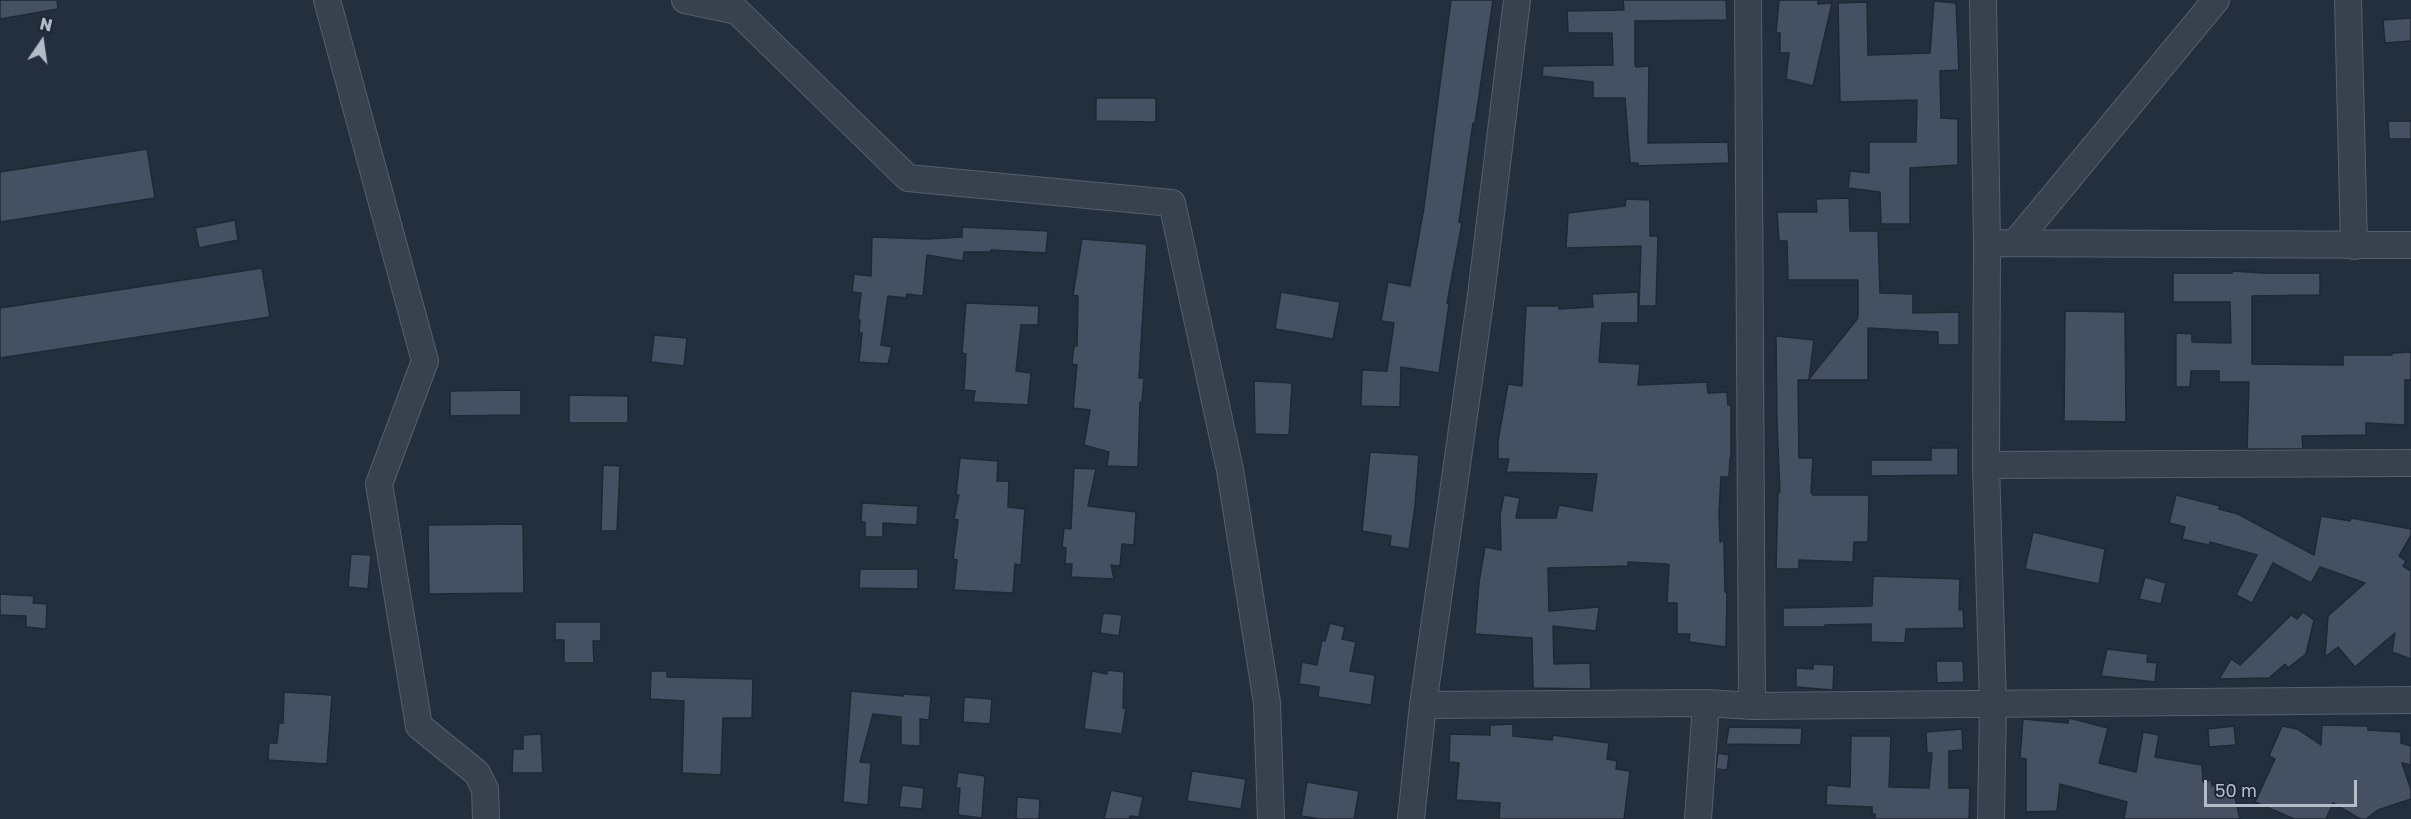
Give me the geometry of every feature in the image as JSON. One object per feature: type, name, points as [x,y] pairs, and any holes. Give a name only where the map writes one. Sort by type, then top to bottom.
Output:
[{"type":"street","points":[[327,0],[425,361],[379,484],[418,726],[477,773],[485,789],[486,819]]},
{"type":"street","points":[[685,0],[737,11],[908,178],[1172,203],[1232,482],[1266,703],[1271,819]]},
{"type":"street","points":[[1411,819],[1423,705],[1481,295],[1517,0]]},
{"type":"street","points":[[1748,0],[1752,706]]},
{"type":"street","points":[[1983,0],[1987,243],[1986,465],[1993,704],[1991,819]]},
{"type":"street","points":[[2014,243],[2216,0]]},
{"type":"street","points":[[2348,0],[2354,246]]},
{"type":"street","points":[[1987,243],[2411,245]]},
{"type":"street","points":[[1986,465],[2411,464]]},
{"type":"street","points":[[1423,705],[1706,703],[1752,706],[2411,700]]},
{"type":"street","points":[[1698,819],[1706,703]]},
{"type":"building","points":[[0,0],[57,0],[58,9],[0,19]]},
{"type":"building","points":[[1451,0],[1493,0],[1475,123],[1473,123],[1459,222],[1462,223],[1447,303],[1449,304],[1439,373],[1401,367],[1400,407],[1361,406],[1362,370],[1387,371],[1394,323],[1381,321],[1388,282],[1410,286],[1424,207]]},
{"type":"building","points":[[1623,0],[1726,0],[1727,20],[1635,21],[1635,65],[1636,67],[1649,66],[1648,143],[1728,142],[1729,163],[1638,166],[1638,163],[1630,163],[1625,98],[1593,98],[1593,82],[1542,76],[1543,66],[1613,65],[1612,33],[1568,33],[1567,11],[1624,10]]},
{"type":"building","points":[[1779,0],[1818,0],[1818,4],[1832,3],[1813,86],[1786,79],[1789,53],[1780,53],[1780,33],[1776,33]]},
{"type":"building","points":[[1934,1],[1956,3],[1959,70],[1940,71],[1941,118],[1958,119],[1958,165],[1910,168],[1910,224],[1881,224],[1880,192],[1848,188],[1850,171],[1869,173],[1869,142],[1916,142],[1917,100],[1840,102],[1838,3],[1867,2],[1868,55],[1930,53]]},
{"type":"building","points":[[2411,18],[2411,41],[2385,43],[2383,20]]},
{"type":"building","points":[[1096,98],[1156,98],[1156,122],[1096,121]]},
{"type":"building","points":[[2388,121],[2411,121],[2411,139],[2389,139]]},
{"type":"building","points":[[147,149],[155,198],[0,222],[0,172]]},
{"type":"building","points":[[1849,198],[1850,231],[1878,231],[1880,293],[1913,294],[1913,313],[1959,312],[1959,345],[1938,345],[1938,332],[1868,328],[1868,380],[1798,380],[1799,458],[1813,458],[1811,492],[1813,495],[1869,495],[1868,542],[1854,542],[1853,562],[1799,560],[1799,569],[1776,569],[1778,492],[1780,492],[1776,336],[1814,340],[1809,379],[1858,318],[1858,280],[1788,280],[1787,241],[1779,241],[1777,212],[1817,212],[1816,199]]},
{"type":"building","points":[[1626,199],[1650,200],[1650,236],[1658,236],[1656,306],[1639,306],[1641,246],[1566,248],[1568,213],[1625,206]]},
{"type":"building","points":[[235,220],[238,240],[199,248],[195,228]]},
{"type":"building","points":[[962,227],[1048,231],[1046,253],[991,250],[991,252],[964,252],[963,261],[927,255],[923,296],[907,294],[906,298],[888,296],[881,345],[892,347],[888,364],[859,362],[862,333],[859,333],[860,320],[858,320],[861,293],[852,292],[854,274],[871,276],[872,237],[927,239],[962,237]]},
{"type":"building","points":[[1082,239],[1147,244],[1139,378],[1144,378],[1142,403],[1140,402],[1138,467],[1107,466],[1109,452],[1084,445],[1090,410],[1073,408],[1077,365],[1072,364],[1074,346],[1077,346],[1078,296],[1073,295]]},
{"type":"building","points":[[262,268],[270,317],[0,358],[0,308]]},
{"type":"building","points":[[2233,271],[2320,273],[2320,295],[2252,296],[2252,364],[2343,365],[2343,355],[2392,355],[2392,353],[2411,352],[2411,380],[2405,380],[2405,425],[2366,423],[2366,435],[2302,436],[2303,449],[2247,449],[2249,382],[2219,382],[2219,371],[2191,371],[2190,387],[2176,387],[2176,333],[2192,334],[2192,342],[2231,343],[2230,302],[2173,302],[2173,273],[2232,273]]},
{"type":"building","points":[[1281,292],[1340,302],[1333,339],[1275,329]]},
{"type":"building","points":[[1638,292],[1638,323],[1602,323],[1599,362],[1640,364],[1638,385],[1707,382],[1708,393],[1727,392],[1728,405],[1731,405],[1729,477],[1721,477],[1719,513],[1720,542],[1724,541],[1725,592],[1727,592],[1726,647],[1689,642],[1690,634],[1677,634],[1677,603],[1667,603],[1669,565],[1628,562],[1628,566],[1548,568],[1549,611],[1599,607],[1596,631],[1553,626],[1554,664],[1590,663],[1591,689],[1533,688],[1532,638],[1475,634],[1479,582],[1485,547],[1501,550],[1500,515],[1504,495],[1520,498],[1516,518],[1556,518],[1559,505],[1592,511],[1597,474],[1506,472],[1509,459],[1498,459],[1498,441],[1508,384],[1522,386],[1526,306],[1559,306],[1559,309],[1593,307],[1592,294]]},
{"type":"building","points":[[966,303],[1039,306],[1038,325],[1021,325],[1016,371],[1031,373],[1028,405],[973,402],[975,391],[964,390],[966,354],[962,353]]},
{"type":"building","points":[[2065,311],[2125,312],[2126,422],[2064,421]]},
{"type":"building","points":[[654,335],[687,338],[684,366],[651,362]]},
{"type":"building","points":[[1254,381],[1292,383],[1289,435],[1255,434]]},
{"type":"building","points":[[521,390],[521,415],[450,416],[450,391]]},
{"type":"building","points":[[569,395],[628,396],[628,423],[569,423]]},
{"type":"building","points":[[1931,448],[1958,448],[1958,475],[1871,476],[1871,460],[1931,460]]},
{"type":"building","points":[[1370,452],[1419,455],[1409,549],[1390,546],[1391,536],[1362,531]]},
{"type":"building","points":[[960,458],[998,461],[997,481],[1009,481],[1008,507],[1025,509],[1021,565],[1015,564],[1013,593],[954,590],[957,560],[953,559],[958,520],[954,519],[959,495],[956,495]]},
{"type":"building","points":[[603,465],[620,466],[617,531],[601,531]]},
{"type":"building","points":[[1074,468],[1096,469],[1088,506],[1136,512],[1134,545],[1122,544],[1120,566],[1111,565],[1114,579],[1071,577],[1072,564],[1065,564],[1066,548],[1062,547],[1064,528],[1071,529]]},
{"type":"building","points":[[2176,495],[2220,506],[2219,509],[2238,514],[2314,555],[2321,516],[2350,521],[2351,518],[2411,529],[2411,535],[2399,556],[2406,561],[2403,566],[2411,571],[2411,659],[2392,652],[2395,633],[2355,667],[2338,647],[2325,657],[2328,616],[2365,583],[2320,567],[2311,583],[2273,563],[2252,603],[2236,595],[2257,555],[2210,542],[2209,545],[2182,539],[2185,527],[2169,523]]},
{"type":"building","points":[[862,503],[918,506],[917,525],[883,523],[883,537],[865,537],[865,522],[861,522]]},
{"type":"building","points":[[523,524],[524,593],[429,594],[428,525]]},
{"type":"building","points":[[2033,532],[2105,549],[2099,584],[2025,569]]},
{"type":"building","points":[[351,554],[371,555],[368,589],[348,587]]},
{"type":"building","points":[[860,569],[918,569],[918,589],[859,588]]},
{"type":"building","points":[[1873,576],[1960,579],[1959,610],[1963,609],[1964,628],[1906,629],[1905,643],[1871,642],[1871,624],[1783,627],[1783,608],[1872,606]]},
{"type":"building","points":[[2145,577],[2166,583],[2161,604],[2139,599]]},
{"type":"building","points":[[0,594],[34,596],[33,603],[47,604],[46,629],[26,627],[26,616],[0,615]]},
{"type":"building","points":[[2303,612],[2314,620],[2306,654],[2288,668],[2285,664],[2269,678],[2219,679],[2231,659],[2240,665],[2291,615],[2297,619]]},
{"type":"building","points":[[1103,613],[1122,615],[1119,636],[1100,633]]},
{"type":"building","points":[[555,622],[601,622],[601,641],[593,641],[594,663],[564,663],[564,640],[555,640]]},
{"type":"building","points":[[1330,623],[1345,627],[1342,639],[1356,642],[1350,671],[1375,675],[1371,705],[1318,697],[1319,687],[1299,684],[1302,662],[1317,665],[1322,640],[1325,641]]},
{"type":"building","points":[[2107,649],[2148,654],[2147,662],[2157,663],[2155,682],[2101,676]]},
{"type":"building","points":[[1936,661],[1963,661],[1964,682],[1937,683]]},
{"type":"building","points":[[1813,664],[1834,665],[1833,690],[1796,687],[1796,668],[1813,669]]},
{"type":"building","points":[[1108,670],[1124,672],[1123,708],[1126,708],[1122,734],[1084,729],[1092,671],[1107,674]]},
{"type":"building","points":[[651,671],[667,671],[667,677],[753,679],[752,718],[723,718],[721,775],[682,773],[684,701],[650,699]]},
{"type":"building","points":[[851,691],[931,696],[929,720],[920,719],[920,746],[901,745],[901,717],[873,714],[860,762],[871,763],[868,805],[843,802]]},
{"type":"building","points":[[284,692],[332,695],[327,764],[268,760],[269,743],[277,743],[279,723],[283,723]]},
{"type":"building","points":[[964,697],[992,699],[990,724],[963,722]]},
{"type":"building","points":[[2069,718],[2108,728],[2099,763],[2136,772],[2143,732],[2159,735],[2155,757],[2202,765],[2203,782],[2211,780],[2212,786],[2231,781],[2240,819],[2124,819],[2127,802],[2060,784],[2057,811],[2026,812],[2026,759],[2020,758],[2023,719],[2068,723]]},
{"type":"building","points":[[1513,724],[1513,736],[1552,740],[1553,735],[1609,743],[1607,759],[1617,761],[1616,769],[1630,771],[1624,819],[1499,819],[1500,803],[1456,800],[1459,763],[1449,762],[1450,734],[1490,735],[1490,725]]},
{"type":"building","points":[[2322,725],[2368,726],[2368,730],[2401,732],[2401,743],[2411,746],[2411,765],[2402,763],[2411,790],[2411,799],[2378,810],[2366,819],[2360,819],[2333,803],[2326,819],[2294,819],[2255,802],[2275,759],[2269,756],[2282,726],[2297,729],[2321,745]]},
{"type":"building","points":[[2234,726],[2236,745],[2209,747],[2208,729]]},
{"type":"building","points":[[1729,727],[1802,728],[1801,745],[1726,744]]},
{"type":"building","points":[[1962,729],[1963,750],[1949,751],[1949,788],[1970,788],[1969,819],[1875,819],[1872,807],[1826,805],[1827,785],[1850,787],[1851,736],[1891,736],[1889,787],[1929,788],[1932,753],[1927,753],[1926,732]]},
{"type":"building","points":[[541,734],[543,773],[512,773],[513,749],[523,749],[523,735]]},
{"type":"building","points":[[1718,753],[1729,755],[1727,770],[1716,769]]},
{"type":"building","points":[[1192,771],[1246,779],[1241,809],[1187,801]]},
{"type":"building","points":[[958,772],[985,776],[982,818],[958,815],[960,788],[956,788]]},
{"type":"building","points":[[1307,782],[1359,791],[1354,819],[1321,819],[1301,816]]},
{"type":"building","points":[[902,785],[924,788],[922,809],[899,807]]},
{"type":"building","points":[[1111,790],[1143,797],[1139,817],[1104,819]]},
{"type":"building","points":[[1017,797],[1040,799],[1039,819],[1016,819]]}]
